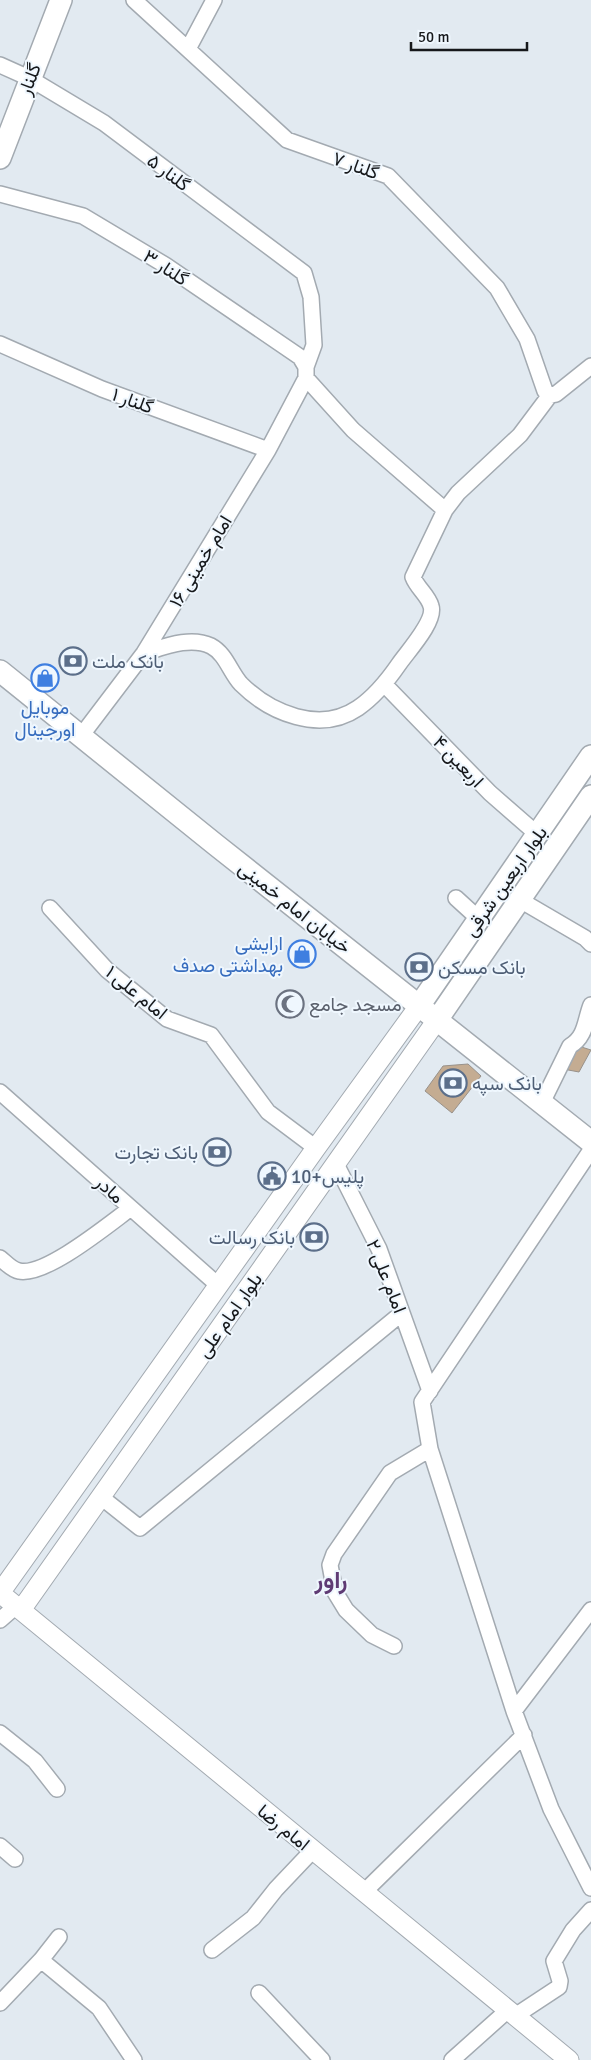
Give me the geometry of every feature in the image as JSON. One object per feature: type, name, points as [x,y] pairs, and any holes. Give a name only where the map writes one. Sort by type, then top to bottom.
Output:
[{"type":"main road","name":"گلنار","points":[[0,158],[61,0]]},
{"type":"main road","name":"خیابان امام خمینی","points":[[0,671],[591,1142]]},
{"type":"main road","name":"بلوار اربعین شرقی","points":[[419,1006],[591,756]]},
{"type":"main road","name":"بلوار اربعین شرقی","points":[[437,1020],[591,796]]},
{"type":"street","name":"گلنار ۷","points":[[134,0],[287,140],[388,176],[497,288],[527,339],[545,391],[550,395]]},
{"type":"street","points":[[188,49],[214,0]]},
{"type":"street","name":"گلنار ۵","points":[[0,65],[30,78],[104,123],[304,273]]},
{"type":"street","name":"گلنار ۳","points":[[0,194],[83,216],[165,265],[300,357],[306,372],[353,430],[445,510]]},
{"type":"street","name":"امام خمینی ۱۶","points":[[81,736],[144,653],[268,450],[306,372],[314,345],[311,297],[304,273]]},
{"type":"street","name":"گلنار ۱","points":[[0,344],[102,389],[268,450]]},
{"type":"street","points":[[144,653],[178,643],[209,645],[219,652],[240,683],[280,712],[309,719],[336,718],[358,708],[384,684],[425,628],[432,612],[431,604],[413,577],[445,510],[458,492],[520,436],[550,395],[556,394],[591,366]]},
{"type":"street","name":"اربعین ۴","points":[[384,684],[490,793],[537,834]]},
{"type":"street","points":[[456,898],[479,919]]},
{"type":"street","points":[[520,900],[588,941]]},
{"type":"street","name":"امام علی ۱","points":[[50,908],[107,970],[167,1019],[212,1035],[268,1112],[316,1148]]},
{"type":"street","points":[[542,1103],[570,1046],[579,1041],[591,1005]]},
{"type":"street","name":"بلوار امام علی","points":[[0,1593],[419,1006]]},
{"type":"street","name":"بلوار امام علی","points":[[19,1608],[101,1497],[437,1020]]},
{"type":"street","name":"مادر","points":[[0,1092],[219,1286]]},
{"type":"street","points":[[591,1150],[422,1402],[430,1449],[514,1711],[551,1809],[591,1888]]},
{"type":"street","name":"امام علی ۲","points":[[336,1164],[379,1249],[430,1391]]},
{"type":"street","points":[[0,1258],[17,1271],[28,1272],[74,1250],[131,1208]]},
{"type":"street","points":[[101,1497],[140,1528],[402,1313]]},
{"type":"street","points":[[394,1646],[372,1635],[346,1610],[335,1592],[330,1565],[334,1554],[390,1473],[430,1449]]},
{"type":"street","name":"امام رضا","points":[[0,1593],[569,2060]]},
{"type":"street","points":[[0,1620],[19,1608]]},
{"type":"street","points":[[514,1711],[591,1610]]},
{"type":"street","points":[[0,1733],[35,1761],[57,1789]]},
{"type":"street","points":[[364,1892],[524,1735]]},
{"type":"street","points":[[0,1846],[15,1859]]},
{"type":"street","points":[[212,1950],[253,1918],[276,1889],[313,1850]]},
{"type":"street","points":[[452,2060],[511,2013],[559,1987],[560,1981],[554,1961],[573,1930],[591,1910]]},
{"type":"street","points":[[0,2003],[41,1960],[59,1937]]},
{"type":"street","points":[[41,1960],[99,2008],[134,2060]]},
{"type":"street","points":[[259,1993],[322,2060]]},
{"type":"building","points":[[575,1045],[591,1050],[579,1072],[563,1069]]},
{"type":"building","name":"بانک سپه","points":[[468,1064],[481,1076],[452,1113],[425,1091],[443,1066]]},
{"type":"place","name":"بانک ملت","points":[[73,661]]},
{"type":"place","name":"موبایل اورجینال","points":[[45,678]]},
{"type":"place","name":"ارایشی بهداشتی صدف","points":[[302,954]]},
{"type":"place","name":"بانک مسکن","points":[[419,967]]},
{"type":"place","name":"مسجد جامع","points":[[290,1004]]},
{"type":"place","name":"بانک سپه","points":[[453,1083]]},
{"type":"place","name":"بانک تجارت","points":[[217,1152]]},
{"type":"place","name":"پلیس+10","points":[[272,1176]]},
{"type":"place","name":"بانک رسالت","points":[[314,1237]]},
{"type":"district","name":"راور","points":[[331,1580]]}]
